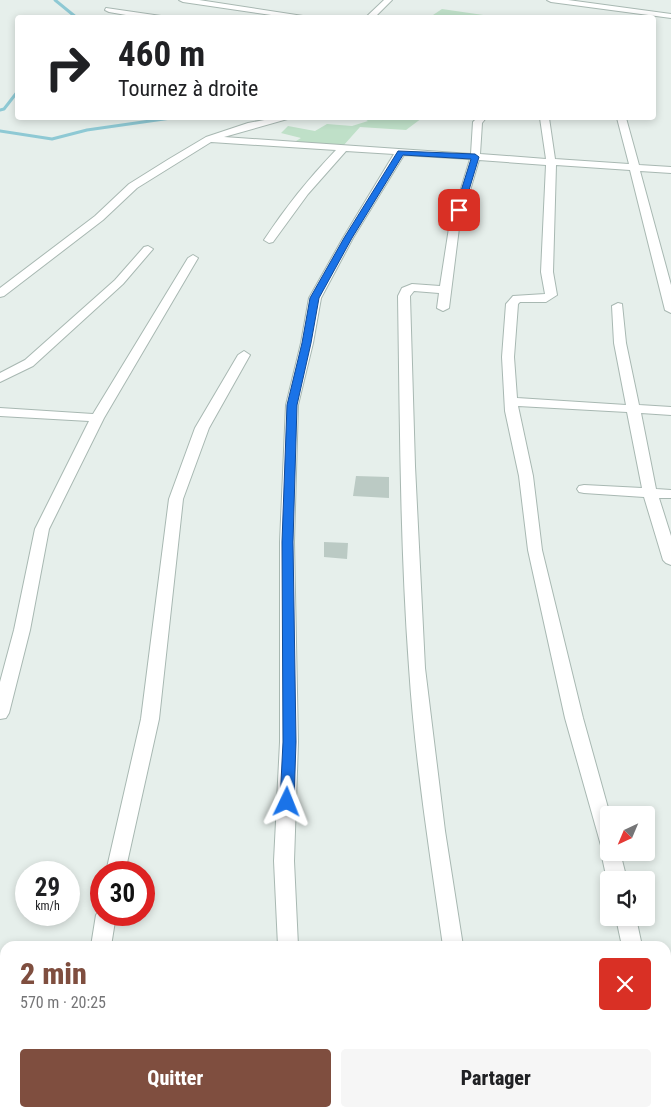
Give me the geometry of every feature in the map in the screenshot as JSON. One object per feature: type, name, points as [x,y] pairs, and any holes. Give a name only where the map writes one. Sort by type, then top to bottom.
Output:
[{"type":"street","points":[[183,0],[290,15]]},
{"type":"street","points":[[372,15],[388,0]]},
{"type":"street","points":[[551,0],[671,16]]},
{"type":"street","points":[[611,15],[610,9],[618,0]]},
{"type":"street","points":[[109,10],[142,15]]},
{"type":"street","points":[[0,294],[99,218],[132,186],[209,139],[251,125],[276,120]]},
{"type":"street","points":[[443,308],[454,228],[475,157],[478,122],[480,120]]},
{"type":"street","points":[[545,120],[551,163],[547,272],[551,296],[546,299],[517,298],[512,304],[508,357],[512,402],[526,476],[535,550],[574,718],[600,812]]},
{"type":"street","points":[[622,120],[660,259],[671,310]]},
{"type":"street","points":[[209,139],[671,170]]},
{"type":"street","points":[[269,240],[294,203],[316,176],[344,148]]},
{"type":"street","points":[[288,941],[284,861],[289,742],[287,542],[292,405],[307,343],[315,298],[348,238],[400,153]]},
{"type":"street","points":[[0,378],[29,363],[119,282],[148,249]]},
{"type":"street","points":[[0,713],[22,630],[42,529],[97,418],[193,258]]},
{"type":"street","points":[[446,290],[412,287],[406,290],[404,296],[408,466],[417,668],[436,831],[452,941]]},
{"type":"street","points":[[618,306],[620,343],[650,492],[671,560]]},
{"type":"street","points":[[118,861],[150,719],[176,499],[202,428],[244,355]]},
{"type":"street","points":[[512,402],[671,411]]},
{"type":"street","points":[[1,413],[97,418]]},
{"type":"street","points":[[584,489],[671,494]]},
{"type":"street","points":[[101,941],[104,926]]},
{"type":"street","points":[[628,926],[631,941]]},
{"type":"green space","points":[[442,9],[483,15],[433,15]]},
{"type":"green space","points":[[366,120],[419,120],[406,130],[360,127],[343,146],[291,144],[301,138],[281,133],[288,126],[315,131],[327,124],[352,126],[368,121]]},
{"type":"building","points":[[356,476],[389,477],[389,498],[353,496]]},
{"type":"building","points":[[324,542],[348,543],[347,559],[324,557]]},
{"type":"waterway","points":[[55,0],[73,15]]},
{"type":"waterway","points":[[0,110],[4,109],[15,95]]},
{"type":"waterway","points":[[0,131],[52,139],[87,130],[157,120]]},
{"type":"route","points":[[287,802],[289,742],[287,542],[292,405],[307,343],[315,298],[348,238],[400,153],[475,157],[459,210]]}]
